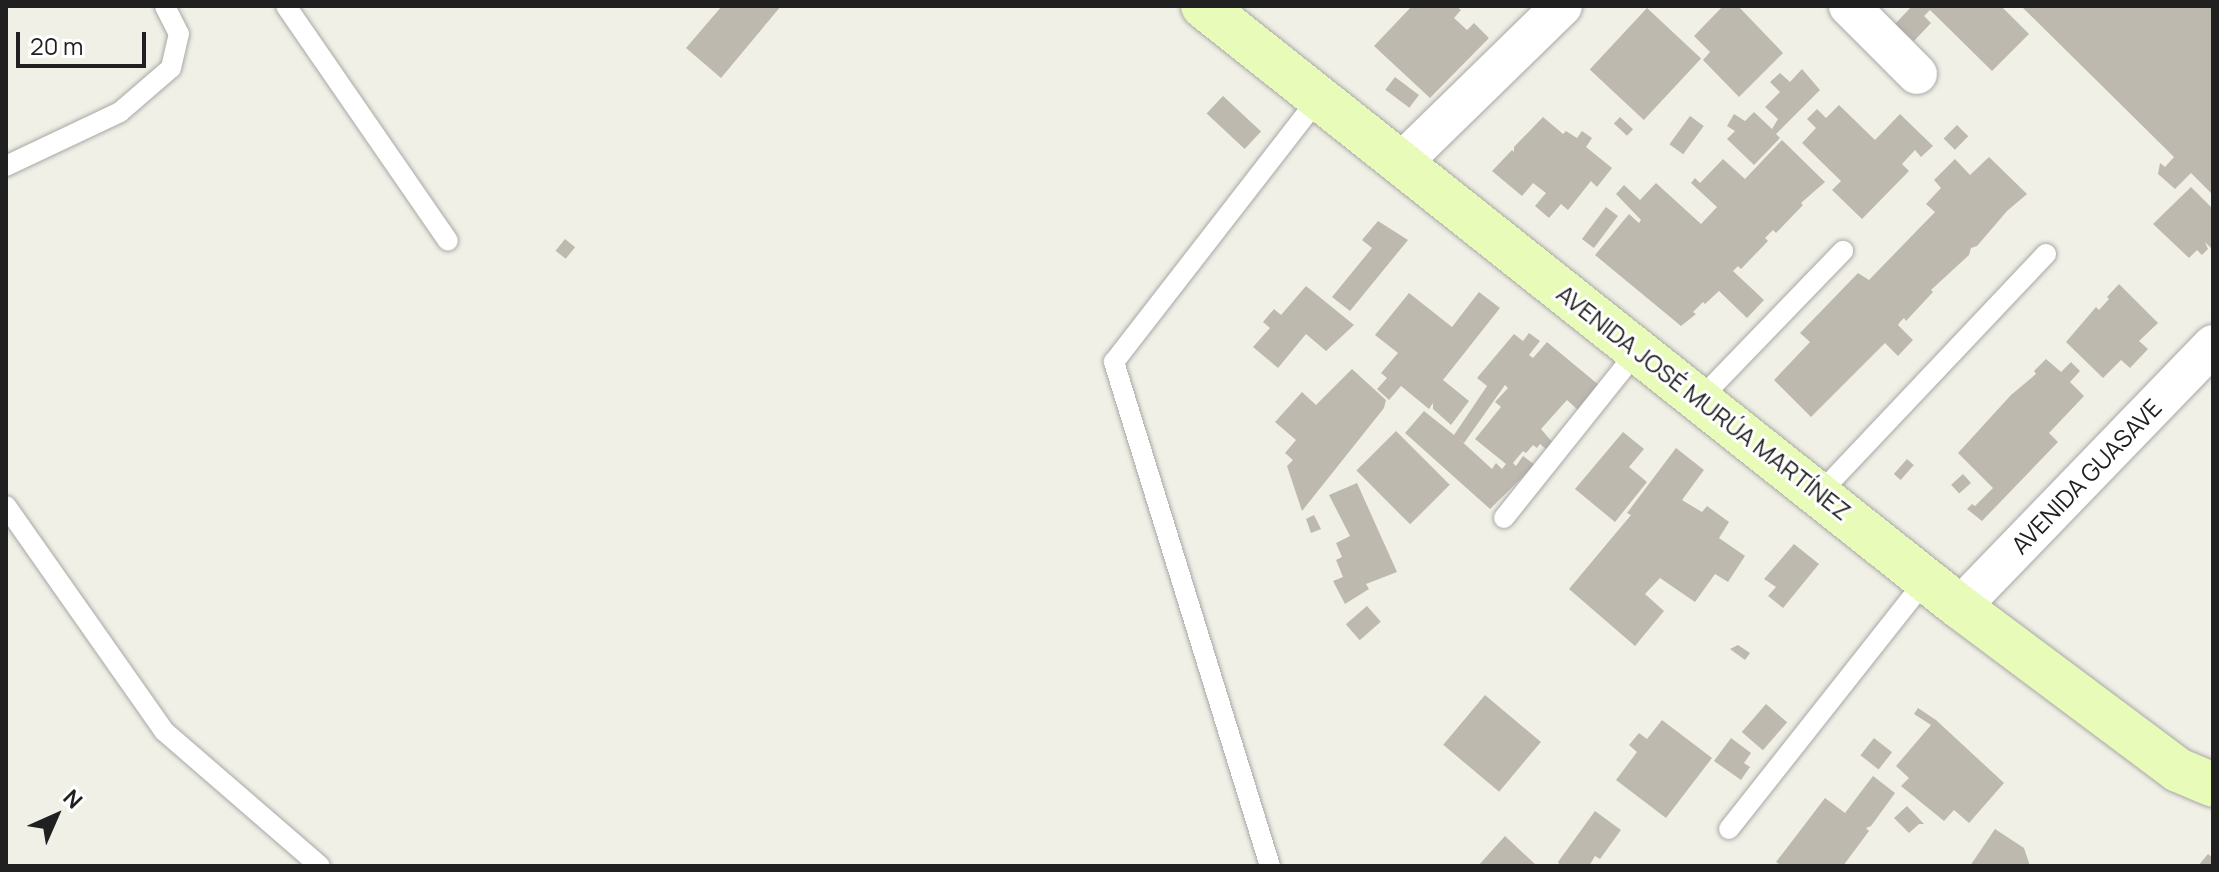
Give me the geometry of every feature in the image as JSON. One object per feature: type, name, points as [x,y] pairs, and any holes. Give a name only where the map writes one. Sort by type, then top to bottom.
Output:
[{"type":"main road","name":"AVENIDA JOSÉ MURÚA MARTÍNEZ","points":[[1203,6],[1639,349],[1960,607],[2178,770],[2213,785]]},
{"type":"street","points":[[1400,164],[1562,6]]},
{"type":"street","points":[[1849,6],[1917,74]]},
{"type":"street","name":"AVENIDA GUASAVE","points":[[1960,607],[2213,345]]},
{"type":"lane","points":[[6,166],[120,112],[171,68],[179,34],[165,6]]},
{"type":"lane","points":[[286,6],[448,241]]},
{"type":"lane","points":[[1270,866],[1114,362],[1319,98]]},
{"type":"lane","points":[[1700,399],[1843,251]]},
{"type":"lane","points":[[1820,493],[2046,254]]},
{"type":"lane","points":[[1504,518],[1639,349]]},
{"type":"lane","points":[[6,506],[164,731],[320,866]]},
{"type":"lane","points":[[1729,829],[1926,580]]},
{"type":"building","points":[[722,6],[781,6],[721,78],[686,48]]},
{"type":"building","points":[[1412,6],[1456,6],[1461,10],[1454,18],[1467,30],[1474,23],[1489,38],[1430,98],[1374,46]]},
{"type":"building","points":[[1723,6],[1738,6],[1783,53],[1739,97],[1703,60],[1710,52],[1694,36]]},
{"type":"building","points":[[1912,6],[2001,6],[2029,34],[1992,71],[1930,10],[1924,16],[1931,23],[1914,41],[1895,24]]},
{"type":"building","points":[[2021,6],[2213,6],[2213,195],[2191,173],[2175,189],[2158,174],[2160,163],[2165,167],[2174,157]]},
{"type":"building","points":[[1647,8],[1701,58],[1644,120],[1590,69]]},
{"type":"building","points":[[1802,69],[1820,90],[1776,134],[1780,138],[1754,165],[1727,139],[1735,131],[1727,126],[1734,114],[1745,121],[1754,112],[1772,129],[1778,119],[1765,107],[1780,92],[1770,82],[1780,73],[1790,82]]},
{"type":"building","points":[[1395,77],[1419,95],[1409,108],[1385,90]]},
{"type":"building","points":[[1223,96],[1261,131],[1245,149],[1207,114]]},
{"type":"building","points":[[1839,105],[1875,140],[1900,114],[1933,146],[1921,157],[1915,150],[1902,164],[1909,171],[1862,219],[1832,190],[1841,181],[1802,143],[1816,128],[1807,119],[1817,109],[1826,118]]},
{"type":"building","points":[[1690,116],[1704,126],[1683,154],[1669,144]]},
{"type":"building","points":[[1543,117],[1563,134],[1566,131],[1577,138],[1582,131],[1592,138],[1586,147],[1612,168],[1597,187],[1591,181],[1568,210],[1561,204],[1549,218],[1535,206],[1546,193],[1533,183],[1522,196],[1492,171],[1512,150],[1514,152],[1514,147]]},
{"type":"building","points":[[1620,117],[1633,129],[1627,136],[1614,124]]},
{"type":"building","points":[[1957,125],[1968,136],[1955,150],[1944,138]]},
{"type":"building","points":[[1782,140],[1825,182],[1801,203],[1803,205],[1776,233],[1773,230],[1765,238],[1768,241],[1741,269],[1738,266],[1733,271],[1764,300],[1747,318],[1719,291],[1705,304],[1703,302],[1693,312],[1696,314],[1681,326],[1595,255],[1629,214],[1639,223],[1641,220],[1616,194],[1624,185],[1640,200],[1656,183],[1701,224],[1717,207],[1691,183],[1695,178],[1700,183],[1723,159],[1745,179]]},
{"type":"building","points":[[1989,157],[2027,194],[2007,211],[1977,246],[1971,248],[1969,255],[1931,290],[1933,292],[1906,321],[1904,318],[1900,322],[1898,325],[1913,340],[1898,356],[1885,343],[1811,417],[1774,380],[1810,342],[1800,333],[1858,273],[1869,280],[1935,212],[1926,204],[1941,188],[1934,180],[1955,159],[1970,175]]},
{"type":"building","points":[[2191,187],[2213,209],[2213,246],[2211,248],[2205,242],[2208,249],[2202,255],[2197,250],[2189,258],[2153,224]]},
{"type":"building","points":[[1606,207],[1618,216],[1594,248],[1582,239]]},
{"type":"building","points":[[1378,221],[1408,240],[1350,311],[1332,297],[1372,248],[1362,240]]},
{"type":"building","points":[[565,239],[575,247],[566,259],[556,251]]},
{"type":"building","points":[[2119,284],[2158,323],[2139,341],[2148,349],[2130,368],[2121,360],[2103,378],[2066,342],[2096,307],[2099,310]]},
{"type":"building","points":[[1306,286],[1354,325],[1326,351],[1306,334],[1278,368],[1253,347],[1270,328],[1263,322],[1274,309],[1281,315]]},
{"type":"building","points":[[1479,292],[1500,308],[1443,380],[1469,401],[1451,425],[1433,409],[1433,403],[1429,409],[1401,386],[1389,400],[1377,389],[1387,378],[1381,373],[1398,353],[1375,335],[1409,293],[1452,327]]},
{"type":"building","points":[[1529,333],[1540,341],[1529,355],[1533,358],[1547,342],[1600,386],[1578,410],[1567,400],[1541,429],[1553,443],[1547,450],[1540,444],[1537,448],[1533,445],[1526,453],[1523,451],[1513,463],[1516,466],[1523,456],[1535,465],[1490,509],[1405,433],[1424,411],[1454,435],[1487,386],[1477,378],[1514,334],[1523,341]],"holes":[[[1505,385],[1508,388],[1495,402],[1501,407],[1475,439],[1506,464],[1502,469],[1496,463],[1492,469],[1457,437],[1464,443]]]},
{"type":"building","points":[[2046,359],[2061,372],[2071,362],[2080,371],[2070,382],[2084,396],[2049,433],[2058,442],[1982,521],[1967,509],[1972,504],[1975,506],[1993,488],[1958,453],[2011,395],[2036,374],[2034,371]]},
{"type":"building","points":[[1352,369],[1386,400],[1384,408],[1302,511],[1287,466],[1293,460],[1285,453],[1296,440],[1275,422],[1302,392],[1316,405]]},
{"type":"building","points":[[1396,431],[1450,485],[1410,524],[1356,471]]},
{"type":"building","points":[[1623,432],[1644,449],[1629,467],[1647,482],[1615,522],[1575,489]]},
{"type":"building","points":[[1676,448],[1704,470],[1682,500],[1702,512],[1707,506],[1729,522],[1719,538],[1745,556],[1728,582],[1715,574],[1695,602],[1660,578],[1645,594],[1664,611],[1635,646],[1569,589],[1631,515],[1627,513]]},
{"type":"building","points":[[1907,459],[1914,465],[1901,480],[1894,474]]},
{"type":"building","points":[[1963,474],[1971,483],[1959,494],[1951,485]]},
{"type":"building","points":[[1357,483],[1397,572],[1366,584],[1369,589],[1345,604],[1333,581],[1343,577],[1336,560],[1342,557],[1336,543],[1350,536],[1329,495]]},
{"type":"building","points":[[1314,515],[1321,529],[1311,533],[1306,519]]},
{"type":"building","points":[[1794,544],[1819,564],[1783,608],[1768,596],[1776,587],[1764,579]]},
{"type":"building","points":[[1367,606],[1381,622],[1360,640],[1346,624]]},
{"type":"building","points":[[1738,645],[1750,653],[1745,660],[1730,649]]},
{"type":"building","points":[[1485,695],[1541,742],[1499,792],[1443,745]]},
{"type":"building","points":[[1766,704],[1787,722],[1763,750],[1742,732]]},
{"type":"building","points":[[1918,708],[1936,720],[2004,783],[1969,823],[1954,810],[1944,821],[1901,786],[1909,778],[1896,766],[1931,725],[1914,714]]},
{"type":"building","points":[[1662,720],[1712,758],[1666,818],[1616,780],[1637,752],[1629,745],[1639,733],[1647,739]]},
{"type":"building","points":[[1731,738],[1751,753],[1744,763],[1750,767],[1741,780],[1714,761]]},
{"type":"building","points":[[1874,738],[1892,752],[1879,769],[1860,755]]},
{"type":"building","points":[[1873,776],[1895,793],[1871,826],[1866,828],[1869,831],[1843,866],[1782,866],[1776,862],[1825,798],[1845,813]]},
{"type":"building","points":[[1907,806],[1924,824],[1919,824],[1909,833],[1894,818]]},
{"type":"building","points":[[1595,811],[1621,830],[1600,859],[1595,856],[1589,866],[1560,866],[1558,862]]},
{"type":"building","points":[[1995,829],[2024,848],[2030,866],[1970,866]]},
{"type":"building","points":[[1505,836],[1537,866],[1478,866]]},
{"type":"building","points":[[2208,854],[2213,858],[2213,866],[2198,866]]}]
